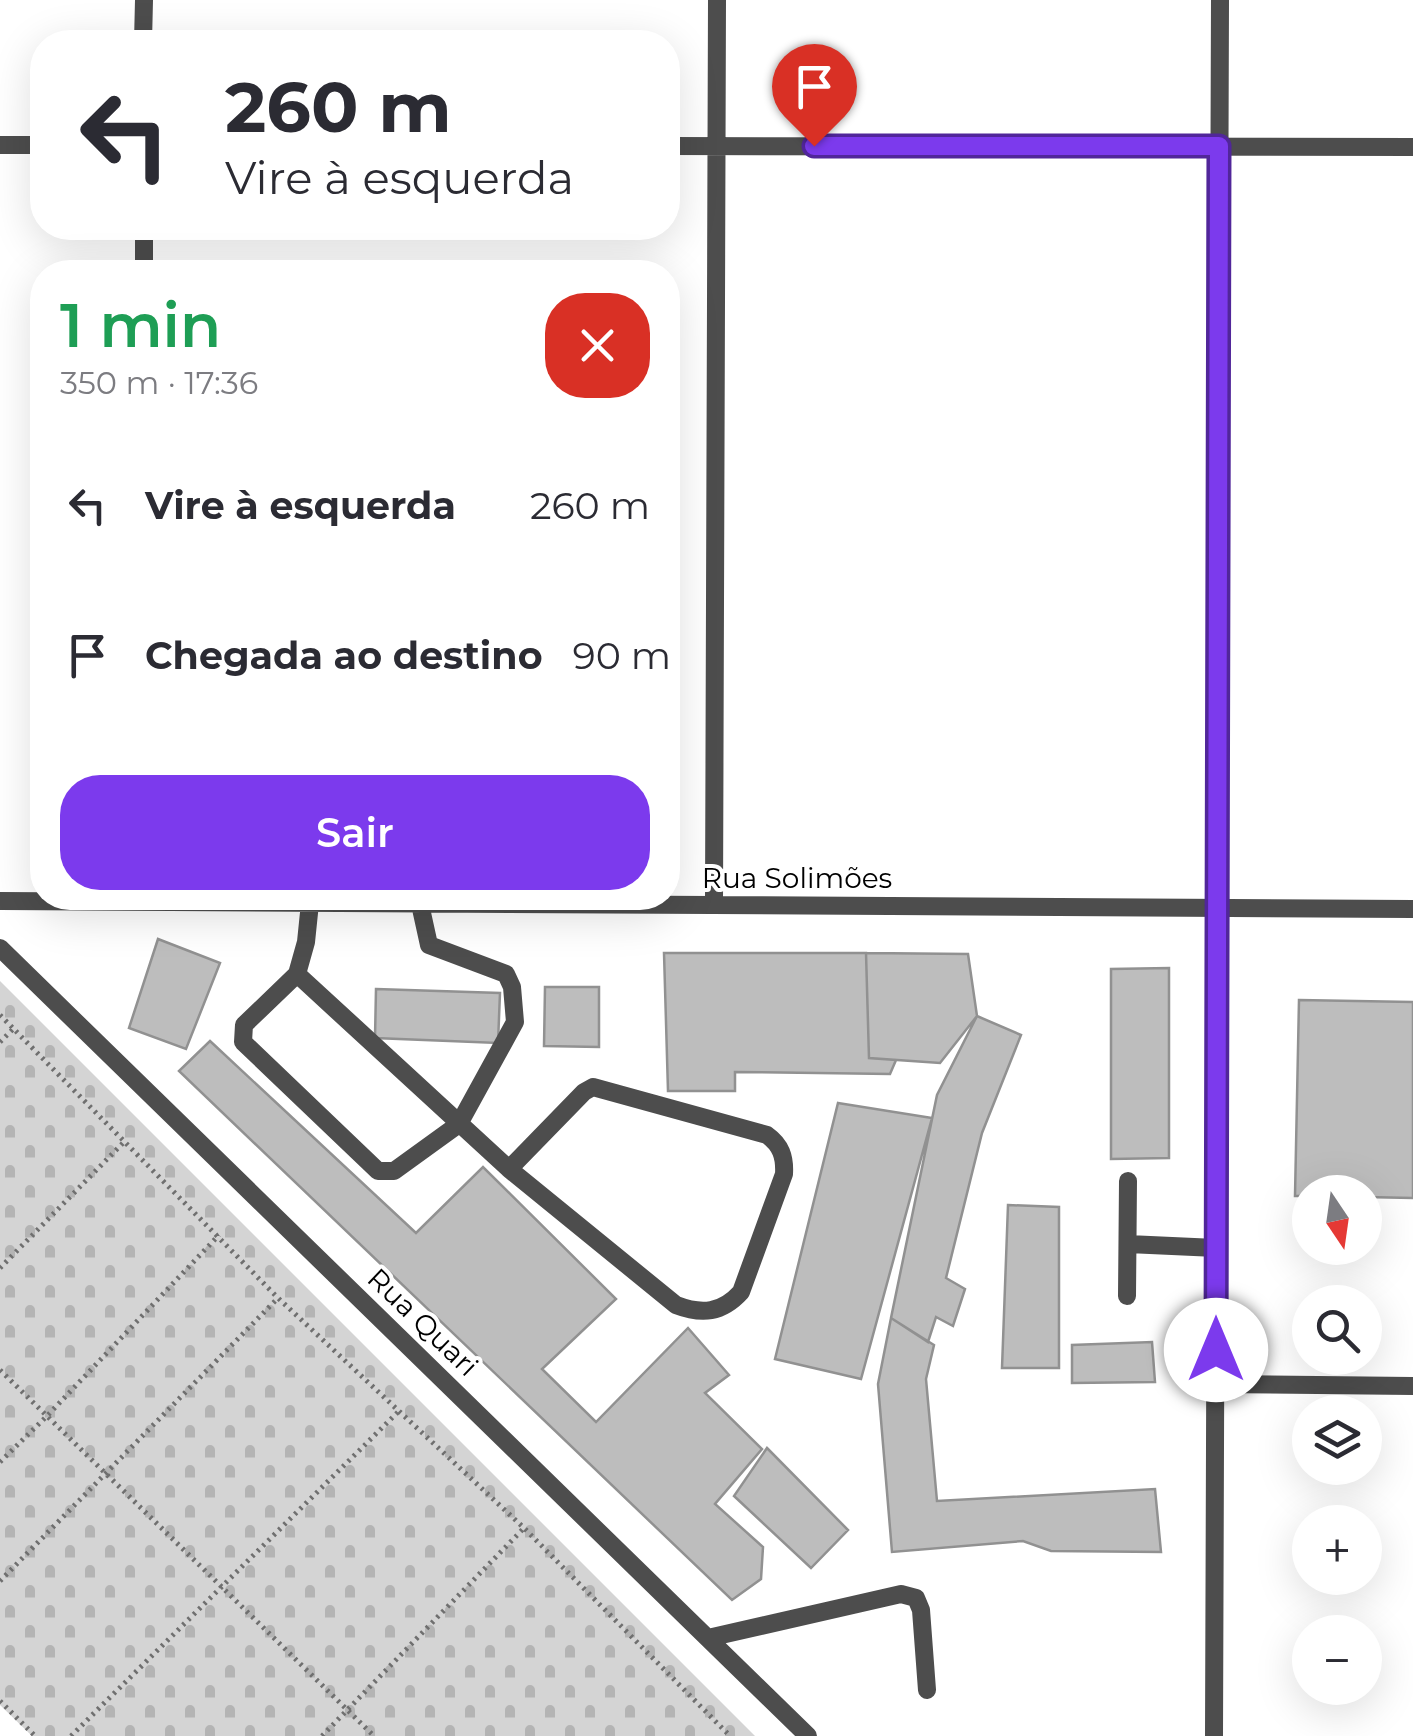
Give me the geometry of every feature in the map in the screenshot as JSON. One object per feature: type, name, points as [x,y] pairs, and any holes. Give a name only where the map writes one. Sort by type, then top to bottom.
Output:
[{"type":"street","points":[[144,0],[144,30]]},
{"type":"street","points":[[714,905],[718,0]]},
{"type":"street","points":[[1214,1736],[1220,0]]},
{"type":"street","points":[[0,145],[30,145]]},
{"type":"street","points":[[680,146],[1413,147]]},
{"type":"street","name":"Rua Solimões","points":[[0,901],[30,901]]},
{"type":"street","name":"Rua Solimões","points":[[680,905],[1413,910]]},
{"type":"street","points":[[309,910],[297,974],[244,1026],[243,1042],[378,1171],[394,1171],[459,1124],[515,1022],[512,987],[506,974],[429,945],[421,910]]},
{"type":"street","name":"Rua Quari","points":[[0,948],[808,1736]]},
{"type":"street","points":[[297,974],[509,1170],[676,1306],[700,1312],[723,1308],[742,1292],[784,1174],[784,1160],[775,1141],[767,1135],[593,1087],[509,1170]]},
{"type":"street","points":[[1127,1296],[1128,1180]]},
{"type":"street","points":[[1128,1244],[1216,1248]]},
{"type":"street","points":[[1216,1384],[1413,1386]]},
{"type":"street","points":[[708,1638],[901,1594],[916,1598],[922,1610],[927,1690]]},
{"type":"path","points":[[0,1015],[278,1298],[524,1528],[730,1736]]},
{"type":"path","points":[[0,1042],[14,1028]]},
{"type":"path","points":[[0,1268],[124,1142]]},
{"type":"path","points":[[0,1462],[219,1235]]},
{"type":"path","points":[[0,1580],[278,1298]]},
{"type":"path","points":[[0,1370],[374,1736]]},
{"type":"path","points":[[71,1736],[399,1411]]},
{"type":"path","points":[[322,1736],[524,1528]]},
{"type":"path","points":[[0,1701],[34,1736]]},
{"type":"green space","points":[[0,981],[755,1736],[32,1736],[0,1705]]},
{"type":"building","points":[[158,939],[220,963],[186,1049],[129,1028]]},
{"type":"building","points":[[664,953],[866,953],[869,1058],[896,1060],[890,1074],[735,1072],[735,1091],[668,1091]]},
{"type":"building","points":[[866,953],[968,954],[977,1016],[940,1063],[869,1058]]},
{"type":"building","points":[[1169,968],[1169,1158],[1111,1159],[1111,969]]},
{"type":"building","points":[[545,987],[599,987],[599,1047],[544,1046]]},
{"type":"building","points":[[376,989],[500,993],[498,1043],[375,1038]]},
{"type":"building","points":[[1299,1000],[1413,1002],[1413,1198],[1382,1197],[1382,1175],[1295,1175]]},
{"type":"building","points":[[977,1016],[1021,1035],[982,1133],[946,1278],[965,1289],[953,1326],[936,1317],[928,1342],[891,1318],[937,1095]]},
{"type":"building","points":[[210,1041],[416,1233],[483,1167],[616,1299],[542,1369],[596,1422],[688,1328],[729,1375],[705,1393],[762,1449],[715,1504],[763,1547],[761,1579],[732,1600],[179,1071]]},
{"type":"building","points":[[838,1103],[932,1118],[861,1379],[775,1359]]},
{"type":"building","points":[[1008,1205],[1059,1207],[1059,1368],[1002,1368]]},
{"type":"building","points":[[891,1318],[934,1345],[926,1379],[937,1501],[1155,1489],[1161,1552],[1051,1551],[1023,1541],[892,1552],[878,1384]]},
{"type":"building","points":[[1152,1342],[1155,1382],[1072,1383],[1072,1345]]},
{"type":"building","points":[[767,1448],[848,1530],[811,1568],[734,1496]]},
{"type":"route","points":[[814,146],[1219,146],[1216,1350]]}]
